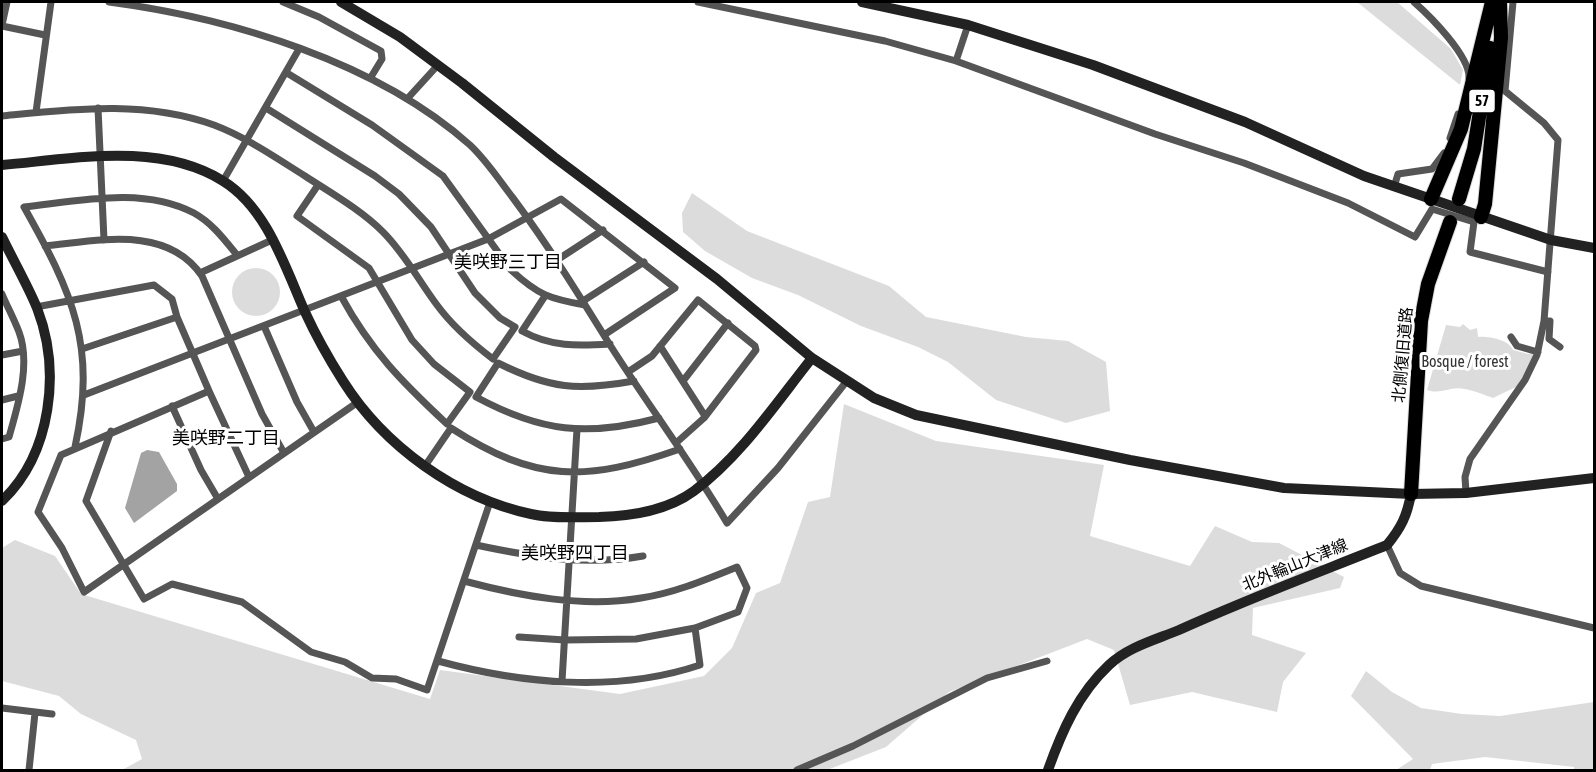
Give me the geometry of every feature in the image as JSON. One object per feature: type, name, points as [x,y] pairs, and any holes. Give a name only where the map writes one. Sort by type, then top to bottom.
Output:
[{"type":"highway","points":[[1431,199],[1461,129],[1492,2]]},
{"type":"highway","points":[[1481,217],[1485,204],[1501,38],[1498,2]]},
{"type":"highway","name":"57","points":[[1459,199],[1474,149],[1498,2]]},
{"type":"highway","name":"北側復旧道路","points":[[1411,494],[1421,321],[1428,284],[1450,222]]},
{"type":"street","points":[[7,2],[2,26],[45,35]]},
{"type":"street","points":[[36,112],[51,2]]},
{"type":"street","points":[[109,2],[139,3],[193,16],[299,49],[371,77],[407,99],[470,145],[528,218],[557,260],[727,523],[778,468],[846,382]]},
{"type":"street","points":[[283,2],[292,3],[381,51],[382,59],[371,77]]},
{"type":"street","points":[[341,2],[400,37],[438,65],[717,279],[812,358],[874,398],[916,415],[1130,460],[1284,488],[1411,494],[1466,493],[1594,478]]},
{"type":"street","points":[[698,2],[885,41],[956,61],[1155,134],[1244,163],[1348,203],[1415,237],[1432,209],[1474,222],[1470,252],[1548,272]]},
{"type":"street","points":[[862,2],[968,25],[1093,65],[1234,118],[1324,159],[1394,187],[1551,240],[1594,248]]},
{"type":"street","points":[[1394,187],[1398,174],[1426,171],[1441,160],[1470,75],[1466,62],[1458,51],[1413,2]]},
{"type":"street","points":[[1466,493],[1465,477],[1470,459],[1525,380],[1538,352],[1544,321],[1558,140],[1544,123],[1505,91],[1513,2]]},
{"type":"street","points":[[956,61],[968,25]]},
{"type":"street","points":[[223,181],[299,49]]},
{"type":"street","points":[[407,99],[438,65]]},
{"type":"street","points":[[287,73],[381,130],[443,176],[511,270],[545,296],[584,303],[644,262]]},
{"type":"street","points":[[98,108],[104,240]]},
{"type":"street","points":[[2,116],[98,108],[143,108],[171,112],[215,126],[247,141],[318,185],[382,231],[413,268],[450,321],[467,339],[495,361],[546,383],[570,387],[595,388],[634,381]]},
{"type":"street","points":[[266,108],[399,194],[422,216],[487,306],[519,329],[536,338],[564,346],[610,344]]},
{"type":"street","points":[[2,165],[100,156],[165,160],[207,173],[223,181],[238,193],[260,220],[272,240],[316,337],[358,402],[393,440],[425,466],[490,502],[531,514],[572,517],[624,516],[650,511],[672,503],[703,483],[734,454],[812,358]]},
{"type":"street","points":[[318,185],[297,216],[361,261],[378,280],[412,340],[434,364],[473,394],[511,416],[543,425],[577,429],[631,425],[659,418]]},
{"type":"street","points":[[75,447],[84,394],[82,349],[71,300],[24,207],[102,199],[147,199],[174,205],[194,213],[215,229],[237,255]]},
{"type":"street","points":[[84,394],[488,239],[561,199],[673,284],[674,290],[604,335]]},
{"type":"street","points":[[557,260],[603,230]]},
{"type":"street","points":[[2,237],[36,307],[46,339],[51,374],[48,406],[27,469],[2,501]]},
{"type":"street","points":[[45,246],[104,240],[142,240],[172,249],[200,273],[262,414],[284,453]]},
{"type":"street","points":[[200,273],[272,240]]},
{"type":"street","points":[[36,307],[154,285],[172,299],[177,317],[208,391],[249,477]]},
{"type":"street","points":[[2,294],[5,311],[20,333],[23,351],[23,381],[9,437],[2,439]]},
{"type":"street","points":[[341,296],[378,356],[449,426],[502,458],[533,468],[575,472],[605,470],[638,464],[678,446],[705,416],[756,350],[728,323],[698,300],[652,356],[628,372]]},
{"type":"street","points":[[425,466],[449,426],[545,296]]},
{"type":"street","points":[[82,349],[177,317]]},
{"type":"street","points":[[1544,321],[1550,321],[1549,339],[1560,347]]},
{"type":"street","points":[[683,381],[728,323]]},
{"type":"street","points":[[264,326],[297,402],[314,432]]},
{"type":"street","points":[[1511,337],[1517,346],[1538,352]]},
{"type":"street","points":[[660,346],[705,416]]},
{"type":"street","points":[[2,355],[23,351]]},
{"type":"street","points":[[208,391],[111,431],[61,455],[38,512],[40,518],[51,529],[84,592],[358,402]]},
{"type":"street","points":[[2,400],[18,396]]},
{"type":"street","points":[[172,406],[201,470],[218,499]]},
{"type":"street","points":[[562,681],[577,429]]},
{"type":"street","points":[[111,431],[86,501],[144,598],[172,584],[242,602],[311,652],[345,662],[372,678],[396,679],[427,690],[490,502]]},
{"type":"street","points":[[1411,494],[1408,514],[1387,545],[1400,573],[1421,586],[1594,628]]},
{"type":"street","points":[[476,544],[540,558],[569,561],[621,560],[643,556]]},
{"type":"street","name":"北外輪山大津線","points":[[1048,771],[1072,711],[1098,676],[1130,650],[1387,545]]},
{"type":"street","points":[[464,581],[499,590],[567,599],[618,601],[642,598],[696,584],[737,567],[747,588],[738,612],[695,628],[636,639],[565,640],[519,637]]},
{"type":"street","points":[[438,661],[518,678],[562,681],[652,678],[700,665],[695,628]]},
{"type":"street","points":[[796,771],[853,746],[987,678],[1047,661]]},
{"type":"street","points":[[2,708],[51,714]]},
{"type":"street","points":[[29,771],[35,713]]},
{"type":"green space","points":[[1357,2],[1397,2],[1451,49],[1463,70],[1460,85]]},
{"type":"green space","points":[[692,193],[747,231],[889,286],[926,317],[1026,337],[1068,341],[1106,362],[1110,411],[1066,423],[996,400],[948,362],[918,347],[861,326],[798,295],[752,278],[705,251],[683,232],[682,213]]},
{"type":"green space","points":[[251,268],[261,268],[276,278],[280,292],[279,301],[270,312],[261,316],[251,316],[236,306],[232,297],[232,287],[242,272]]},
{"type":"green space","name":"Bosque / forest","points":[[1463,324],[1470,330],[1477,328],[1478,337],[1498,339],[1513,350],[1528,354],[1541,349],[1520,385],[1493,398],[1456,388],[1436,392],[1427,390],[1446,325],[1460,327]]},
{"type":"green space","points":[[844,404],[936,441],[1104,465],[1090,536],[1190,566],[1215,526],[1252,542],[1279,543],[1344,577],[1340,588],[1253,608],[1252,635],[1306,653],[1283,682],[1277,712],[1192,692],[1130,705],[1114,650],[1087,639],[949,692],[886,747],[827,770],[122,770],[142,759],[136,740],[81,714],[59,696],[2,681],[2,548],[15,540],[55,556],[81,594],[430,699],[440,670],[620,694],[704,676],[732,648],[756,593],[780,583],[808,502],[830,497]]},
{"type":"green space","points":[[1366,671],[1392,692],[1421,708],[1462,714],[1500,716],[1594,702],[1594,770],[1574,770],[1574,767],[1485,757],[1432,764],[1430,770],[1396,770],[1413,759],[1351,696]]},
{"type":"shaded area","points":[[147,450],[159,452],[177,484],[177,491],[134,523],[125,508],[141,453]]},
{"type":"district","name":"美咲野三丁目","points":[[508,262]]},
{"type":"district","name":"美咲野二丁目","points":[[226,438]]},
{"type":"district","name":"美咲野四丁目","points":[[575,553]]}]
